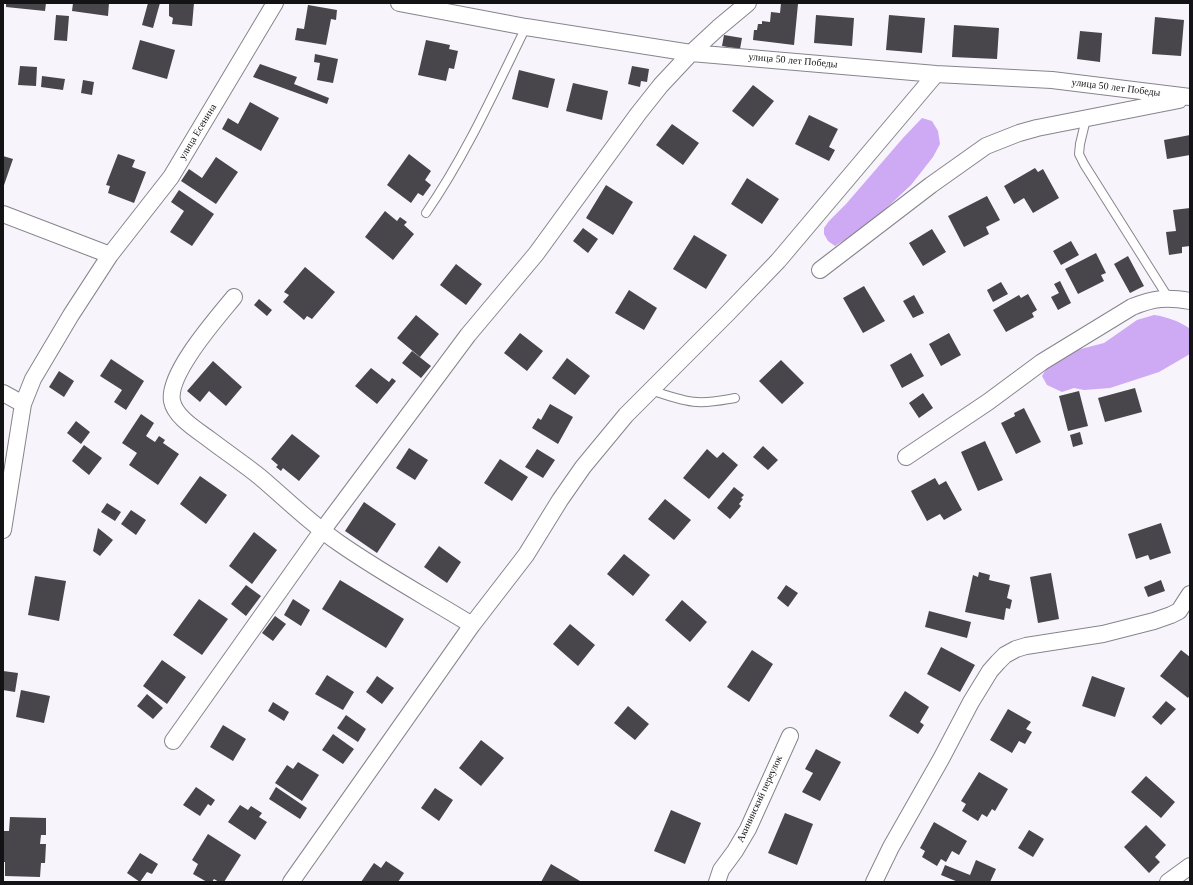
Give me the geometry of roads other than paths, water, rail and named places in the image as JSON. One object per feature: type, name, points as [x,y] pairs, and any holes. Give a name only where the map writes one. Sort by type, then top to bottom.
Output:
[{"type":"street","name":"улица Есенина","points":[[3,530],[23,404],[36,373],[110,255],[171,177],[276,3]]},
{"type":"street","name":"улица 50 лет Победы","points":[[399,3],[526,27],[691,52],[936,74],[1052,80],[1190,97]]},
{"type":"street","points":[[173,741],[322,531],[468,335],[536,254],[638,114],[661,85],[691,52],[748,3]]},
{"type":"street","points":[[291,882],[472,625],[526,555],[560,500],[583,467],[626,415],[778,261],[936,74]]},
{"type":"street","points":[[820,270],[937,180],[986,146],[1019,133],[1190,97]]},
{"type":"street","points":[[3,214],[110,255]]},
{"type":"street","points":[[234,297],[188,357],[175,382],[172,390],[172,403],[180,416],[259,476],[322,531],[355,554],[472,625]]},
{"type":"street","points":[[906,457],[988,402],[1042,362],[1132,307],[1159,298],[1190,301]]},
{"type":"street","points":[[3,393],[23,404]]},
{"type":"street","points":[[874,882],[891,847],[942,759],[971,702],[990,671],[998,662],[1016,649],[1026,646],[1103,634],[1154,621],[1171,615],[1185,613],[1190,594]]},
{"type":"street","name":"Акининский переулок","points":[[721,881],[721,870],[735,851],[748,829],[790,736]]},
{"type":"street","points":[[1168,882],[1190,866]]},
{"type":"lane","points":[[426,213],[444,187],[460,158],[526,27]]},
{"type":"lane","points":[[1086,119],[1079,154],[1169,299]]},
{"type":"lane","points":[[651,390],[678,399],[698,402],[735,398]]}]
